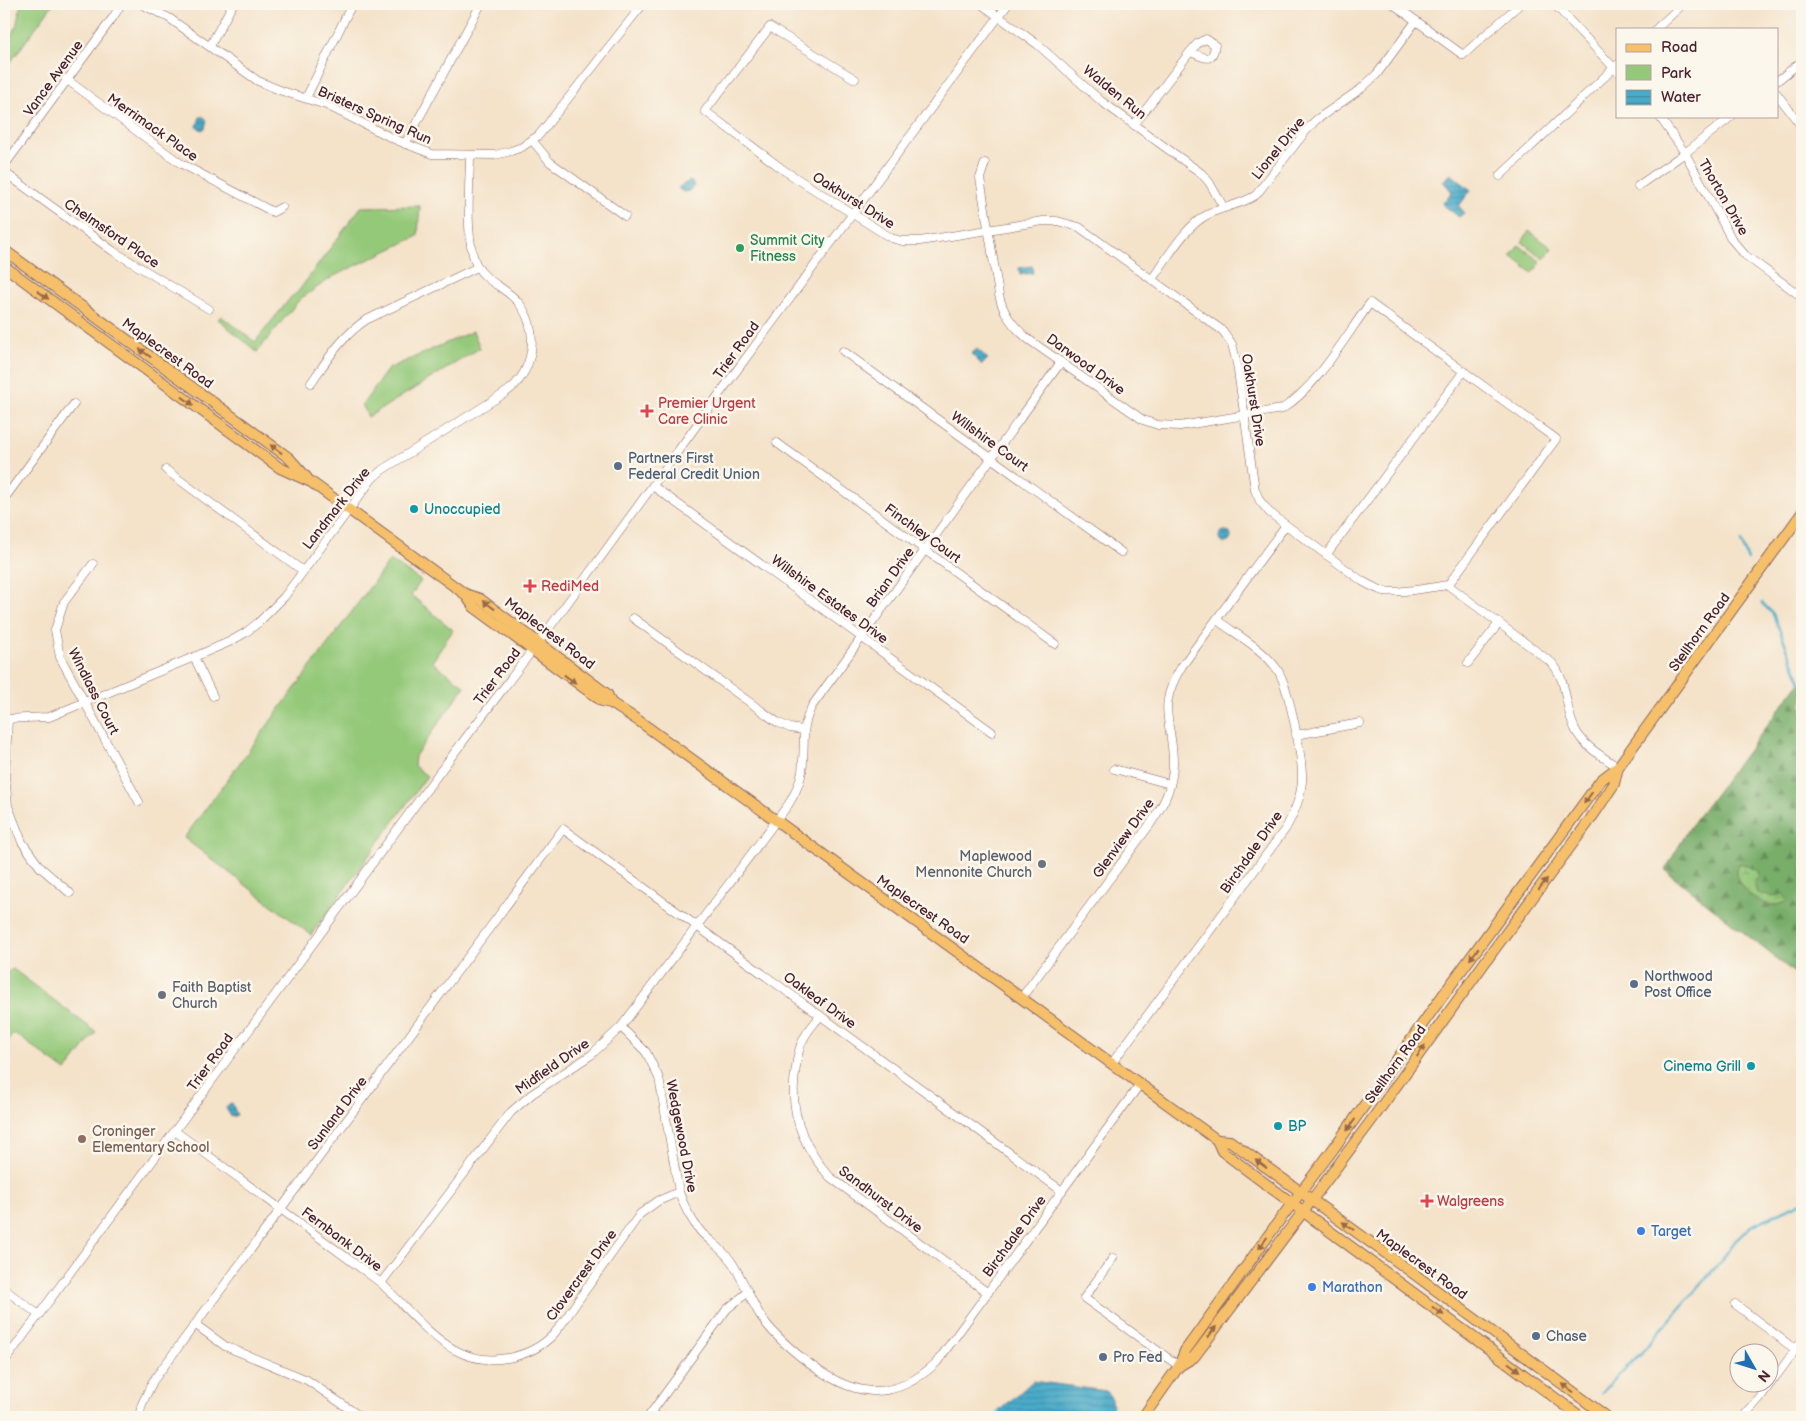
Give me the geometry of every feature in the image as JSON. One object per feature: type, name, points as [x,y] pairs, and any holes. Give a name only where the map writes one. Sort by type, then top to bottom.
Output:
[{"type":"main road","name":"Maplecrest Road","points":[[4,250],[290,458],[311,482]]},
{"type":"main road","name":"Maplecrest Road","points":[[4,266],[280,468],[311,482],[466,594],[480,599],[607,694],[611,703]]},
{"type":"main road","name":"Stellhorn Road","points":[[1143,1417],[1179,1366],[1185,1351],[1601,780],[1618,767],[1802,513]]},
{"type":"main road","name":"Maplecrest Road","points":[[466,594],[474,607],[531,650],[602,701],[611,703],[639,721],[775,821],[1022,997],[1217,1140],[1222,1151],[1292,1204],[1582,1417]]},
{"type":"main road","name":"Stellhorn Road","points":[[1179,1366],[1194,1357],[1312,1200],[1590,820],[1614,784],[1618,767]]},
{"type":"main road","name":"Maplecrest Road","points":[[1217,1140],[1230,1141],[1402,1265],[1607,1417]]},
{"type":"street","name":"Vance Avenue","points":[[4,166],[121,4]]},
{"type":"street","name":"Bristers Spring Run","points":[[141,4],[169,18],[269,87],[326,105],[405,144],[432,154],[470,155],[495,155],[512,152],[539,136],[643,4]]},
{"type":"street","points":[[210,46],[233,4]]},
{"type":"street","points":[[306,98],[352,4]]},
{"type":"street","points":[[405,144],[481,4]]},
{"type":"street","name":"Walden Run","points":[[980,4],[1037,44],[1101,101],[1201,173],[1209,182],[1224,208]]},
{"type":"street","name":"Trier Road","points":[[4,1362],[1008,4]]},
{"type":"street","points":[[1393,4],[1463,55],[1520,4]]},
{"type":"street","points":[[1500,176],[1616,68],[1554,4]]},
{"type":"street","points":[[1657,28],[1683,4]]},
{"type":"street","name":"Lionel Drive","points":[[1152,279],[1182,237],[1193,225],[1207,214],[1245,202],[1256,195],[1316,120],[1362,88],[1377,74],[1416,21]]},
{"type":"street","name":"Oakhurst Drive","points":[[855,79],[770,27],[705,111],[785,171],[883,235],[891,238],[902,241],[920,241],[1044,221],[1057,221],[1079,227],[1226,335],[1232,344],[1235,357],[1255,490],[1260,501],[1269,512],[1374,588],[1386,592],[1448,585]]},
{"type":"street","points":[[1134,125],[1190,52]]},
{"type":"street","points":[[1778,80],[1802,61]]},
{"type":"street","name":"Merrimack Place","points":[[66,79],[186,166],[274,212],[282,207]]},
{"type":"street","points":[[1778,95],[1802,127]]},
{"type":"street","name":"Thorton Drive","points":[[1660,118],[1685,153],[1732,240],[1745,255],[1802,297]]},
{"type":"street","points":[[1638,186],[1685,153],[1729,118]]},
{"type":"street","points":[[532,140],[550,162],[625,216]]},
{"type":"street","points":[[311,383],[342,340],[357,326],[478,267],[471,246],[470,232],[470,155]]},
{"type":"street","name":"Darwood Drive","points":[[985,163],[980,178],[987,230],[1001,304],[1005,312],[1019,331],[1133,414],[1152,424],[1180,426],[1282,408],[1309,388],[1370,303],[1464,371]]},
{"type":"street","name":"Chelmsford Place","points":[[4,172],[113,251],[209,309]]},
{"type":"street","name":"Landmark Drive","points":[[6,719],[50,717],[229,642],[259,622],[284,598],[348,509],[372,479],[382,470],[509,390],[522,375],[532,348],[529,319],[519,303],[478,267]]},
{"type":"street","name":"Willshire Court","points":[[843,351],[1121,552]]},
{"type":"street","name":"Brian Drive","points":[[775,821],[796,792],[800,781],[804,762],[803,730],[812,706],[1061,362]]},
{"type":"street","points":[[1326,555],[1464,371],[1556,439],[1448,585],[1543,655],[1558,670],[1575,729],[1589,746],[1618,767]]},
{"type":"street","points":[[4,499],[74,404]]},
{"type":"street","name":"Finchley Court","points":[[777,443],[1055,644]]},
{"type":"street","points":[[166,470],[303,572]]},
{"type":"street","name":"Willshire Estates Drive","points":[[653,486],[992,732]]},
{"type":"street","name":"Glenview Drive","points":[[1022,997],[1167,797],[1173,764],[1166,715],[1173,681],[1182,666],[1286,525]]},
{"type":"street","name":"Windlass Court","points":[[92,564],[64,602],[55,630],[60,657],[139,802]]},
{"type":"street","points":[[633,618],[777,722],[790,728],[803,730]]},
{"type":"street","name":"Birchdale Drive","points":[[1112,1063],[1286,828],[1295,811],[1302,779],[1296,735],[1284,683],[1277,669],[1266,656],[1217,620]]},
{"type":"street","points":[[1468,664],[1499,623]]},
{"type":"street","points":[[194,657],[213,696]]},
{"type":"street","points":[[6,719],[6,807],[22,842],[40,867],[70,893]]},
{"type":"street","points":[[1296,735],[1360,723]]},
{"type":"street","points":[[1114,770],[1170,784]]},
{"type":"street","name":"Midfield Drive","points":[[381,1283],[511,1112],[538,1090],[591,1055],[621,1027],[775,821]]},
{"type":"street","name":"Oakleaf Drive","points":[[563,829],[1062,1191]]},
{"type":"street","name":"Sunland Drive","points":[[139,1417],[142,1404],[153,1381],[563,829]]},
{"type":"street","name":"Sandhurst Drive","points":[[820,1016],[804,1038],[793,1080],[794,1106],[797,1120],[812,1155],[830,1177],[988,1293]]},
{"type":"street","name":"Wedgewood Drive","points":[[621,1027],[646,1052],[658,1076],[679,1192],[684,1208],[702,1233],[725,1253],[733,1264],[760,1314],[786,1345],[828,1377],[860,1390],[896,1389]]},
{"type":"street","name":"Birchdale Drive","points":[[896,1389],[911,1383],[937,1362],[1140,1084]]},
{"type":"street","name":"Fernbank Drive","points":[[175,1131],[381,1283],[428,1329],[452,1348],[470,1356],[496,1360]]},
{"type":"street","name":"Clovercrest Drive","points":[[496,1360],[528,1352],[553,1335],[640,1214],[658,1201],[679,1192]]},
{"type":"street","points":[[1113,1258],[1084,1298],[1179,1366]]},
{"type":"street","points":[[4,1289],[39,1315]]},
{"type":"street","points":[[648,1417],[727,1309],[748,1292]]},
{"type":"street","points":[[1735,1304],[1796,1350]]},
{"type":"street","points":[[196,1325],[225,1346],[307,1380],[361,1417]]},
{"type":"street","points":[[1743,1417],[1759,1399],[1802,1341]]},
{"type":"green space","points":[[21,4],[53,4],[4,71],[4,46],[16,27]]},
{"type":"green space","points":[[420,206],[418,236],[334,276],[300,299],[257,352],[218,319],[221,316],[255,342],[291,297],[297,293],[361,207]]},
{"type":"green space","points":[[1529,231],[1552,248],[1544,259],[1522,242]]},
{"type":"green space","points":[[1519,245],[1541,262],[1533,273],[1511,256]]},
{"type":"green space","points":[[473,331],[480,348],[368,417],[362,405],[388,369]]},
{"type":"green space","points":[[390,560],[421,581],[411,595],[453,630],[432,662],[465,686],[415,756],[414,766],[427,776],[311,935],[184,838]]},
{"type":"green space","points":[[1799,683],[1802,685],[1802,979],[1665,870],[1690,827]],"holes":[[[1740,863],[1748,867],[1756,891],[1762,896],[1765,894],[1784,903],[1767,905],[1736,871]]]},
{"type":"green space","points":[[1740,863],[1758,871],[1759,876],[1754,883],[1756,891],[1762,895],[1765,894],[1772,897],[1783,894],[1788,900],[1779,904],[1769,904],[1749,894],[1737,877],[1736,869]]},
{"type":"green space","points":[[13,969],[96,1032],[66,1071],[14,1033],[4,1047],[4,974]]},
{"type":"water","points":[[200,117],[204,117],[207,120],[205,128],[202,130],[197,127]]},
{"type":"water","points":[[1451,174],[1471,190],[1459,206],[1464,213],[1459,217],[1442,204],[1452,192],[1443,181]]},
{"type":"water","points":[[689,181],[694,186],[689,191],[683,192],[678,188]]},
{"type":"water","points":[[1032,266],[1033,273],[1020,275],[1019,268]]},
{"type":"water","points":[[977,349],[988,359],[982,365],[971,354]]},
{"type":"water","points":[[1225,531],[1231,537],[1225,543],[1219,537]]},
{"type":"water","points":[[232,1103],[237,1115],[231,1117],[226,1108]]},
{"type":"water","points":[[1033,1381],[1106,1391],[1112,1399],[1113,1410],[1106,1417],[992,1417]]},
{"type":"waterway","points":[[1741,542],[1748,560]]},
{"type":"waterway","points":[[1762,603],[1773,614],[1802,684]]},
{"type":"waterway","points":[[1601,1393],[1641,1353],[1721,1261],[1735,1241],[1751,1226],[1802,1202]]},
{"type":"place","name":"Summit City Fitness","points":[[740,248]]},
{"type":"place","name":"Premier Urgent Care Clinic","points":[[647,411]]},
{"type":"place","name":"Partners First Federal Credit Union","points":[[618,466]]},
{"type":"place","name":"Unoccupied","points":[[414,509]]},
{"type":"place","name":"RediMed","points":[[530,586]]},
{"type":"place","name":"Maplewood Mennonite Church","points":[[1042,864]]},
{"type":"place","name":"Northwood Post Office","points":[[1634,984]]},
{"type":"place","name":"Faith Baptist Church","points":[[162,995]]},
{"type":"place","name":"Cinema Grill","points":[[1751,1066]]},
{"type":"place","name":"BP","points":[[1278,1126]]},
{"type":"place","name":"Croninger Elementary School","points":[[82,1139]]},
{"type":"place","name":"Walgreens","points":[[1427,1201]]},
{"type":"place","name":"Target","points":[[1641,1231]]},
{"type":"place","name":"Marathon","points":[[1312,1287]]},
{"type":"place","name":"Chase","points":[[1536,1336]]},
{"type":"place","name":"Pro Fed","points":[[1103,1357]]}]
